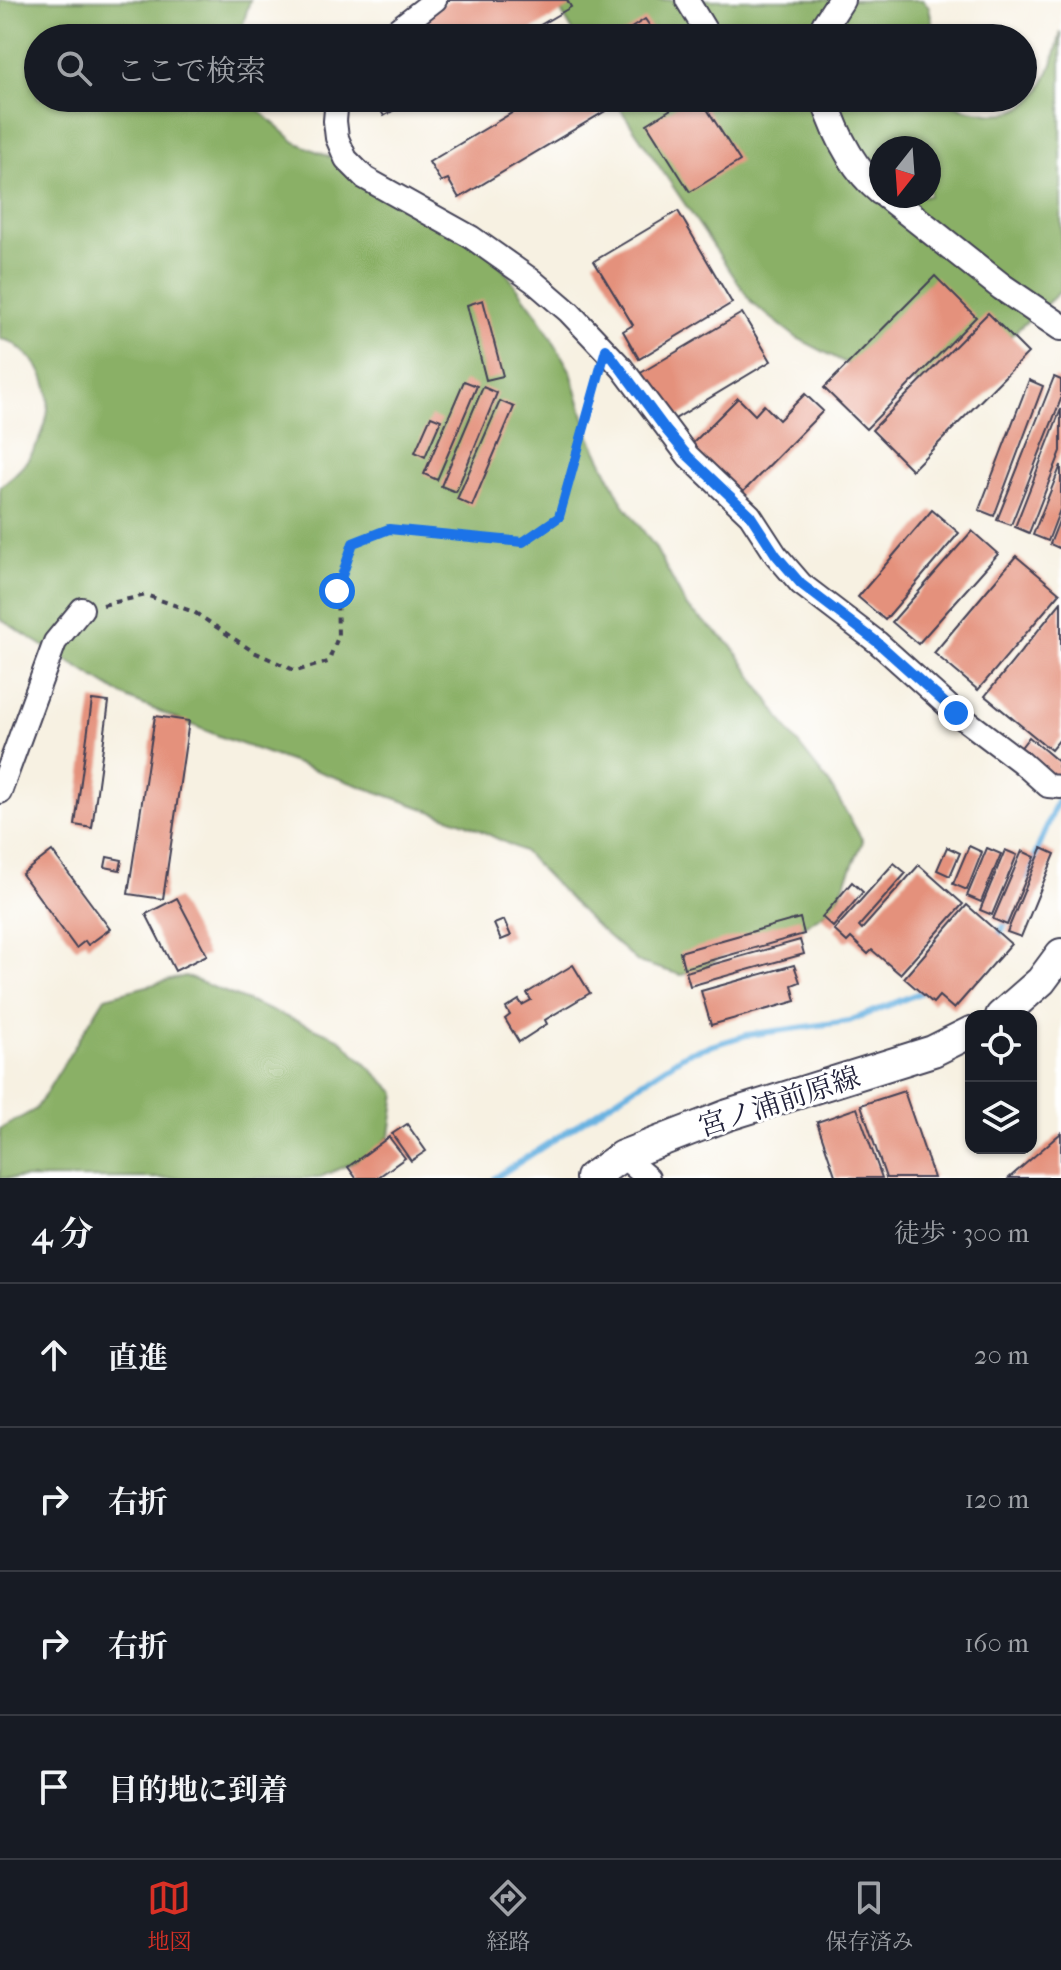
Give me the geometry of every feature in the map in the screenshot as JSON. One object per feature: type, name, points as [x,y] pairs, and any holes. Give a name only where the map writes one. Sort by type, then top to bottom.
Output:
[{"type":"main road","points":[[1008,1010],[1041,981],[1061,954]]},
{"type":"main road","name":"宮ノ浦前原線","points":[[591,1178],[622,1156],[728,1115],[933,1051],[965,1035]]},
{"type":"street","points":[[404,24],[435,0]]},
{"type":"street","points":[[687,0],[702,24]]},
{"type":"street","points":[[826,24],[841,0]]},
{"type":"street","points":[[336,112],[337,138],[346,159],[365,178],[471,237],[521,272],[569,312],[606,349],[666,430],[688,456],[750,515],[776,555],[801,584],[877,642],[956,713],[1048,786],[1061,787]]},
{"type":"street","points":[[829,112],[835,131],[869,183]]},
{"type":"street","points":[[902,208],[1002,287],[1061,327]]},
{"type":"street","points":[[0,792],[55,642],[82,609]]},
{"type":"street","points":[[622,1156],[648,1178]]},
{"type":"path","points":[[82,609],[146,595],[194,612],[254,652],[296,671],[328,662],[338,637],[337,591],[353,543],[389,529],[523,542],[559,517],[606,349]]},
{"type":"green space","points":[[0,0],[250,0],[243,24],[24,24],[24,112],[261,112],[295,142],[417,195],[478,235],[539,317],[571,372],[590,437],[622,502],[655,547],[687,607],[732,646],[792,736],[829,783],[863,841],[835,906],[797,931],[728,953],[697,971],[681,975],[638,962],[592,922],[523,851],[465,823],[224,738],[129,699],[0,619],[0,486],[28,460],[45,424],[48,405],[47,387],[39,369],[17,346],[0,339]]},
{"type":"green space","points":[[554,0],[923,0],[929,7],[932,24],[569,24]]},
{"type":"green space","points":[[1061,32],[1061,291],[970,372],[929,385],[869,375],[797,338],[752,303],[622,112],[1037,112],[1037,93],[1046,79]]},
{"type":"green space","points":[[185,976],[339,1038],[396,1093],[390,1135],[371,1155],[318,1178],[0,1178],[0,1129],[36,1109],[105,997]]},
{"type":"building","points":[[450,0],[567,0],[571,7],[542,24],[409,24]]},
{"type":"building","points":[[513,112],[604,112],[459,198],[448,179],[441,182],[429,162]]},
{"type":"building","points":[[666,112],[709,112],[740,161],[690,192],[647,124]]},
{"type":"building","points":[[678,211],[732,303],[639,359],[623,331],[633,325],[594,261]]},
{"type":"building","points":[[935,276],[976,317],[866,429],[824,388]]},
{"type":"building","points":[[483,300],[503,376],[486,380],[467,305]]},
{"type":"building","points":[[742,313],[771,361],[668,423],[639,374]]},
{"type":"building","points":[[988,313],[1028,353],[912,470],[872,430]]},
{"type":"building","points":[[1054,377],[1061,380],[1061,399],[1011,525],[997,520]]},
{"type":"building","points":[[1029,380],[1043,386],[994,516],[979,510]]},
{"type":"building","points":[[464,381],[477,386],[437,480],[424,474]]},
{"type":"building","points":[[483,387],[497,393],[456,492],[441,486]]},
{"type":"building","points":[[805,394],[823,411],[727,508],[677,459],[738,398],[755,415],[764,405],[779,420]]},
{"type":"building","points":[[500,401],[514,407],[472,506],[457,499]]},
{"type":"building","points":[[1061,409],[1061,451],[1029,533],[1015,527]]},
{"type":"building","points":[[431,416],[441,420],[425,457],[415,452]]},
{"type":"building","points":[[1061,465],[1061,507],[1048,541],[1033,535]]},
{"type":"building","points":[[932,510],[959,533],[885,620],[858,597]]},
{"type":"building","points":[[1061,516],[1061,549],[1050,544]]},
{"type":"building","points":[[972,531],[998,554],[918,644],[892,622]]},
{"type":"building","points":[[1016,556],[1060,593],[978,690],[934,653]]},
{"type":"building","points":[[1061,602],[1061,738],[1051,750],[985,696]]},
{"type":"building","points":[[92,700],[109,702],[92,828],[75,825]]},
{"type":"building","points":[[155,716],[189,721],[163,899],[128,894]]},
{"type":"building","points":[[1029,737],[1060,763],[1061,772],[1054,780],[1016,754]]},
{"type":"building","points":[[969,846],[982,852],[967,890],[953,884]]},
{"type":"building","points":[[947,847],[960,853],[950,876],[937,870]]},
{"type":"building","points":[[987,848],[1001,854],[981,902],[967,896]]},
{"type":"building","points":[[1042,848],[1055,854],[1021,937],[1007,932]]},
{"type":"building","points":[[1005,850],[1017,855],[992,915],[980,910]]},
{"type":"building","points":[[52,851],[110,929],[88,945],[85,941],[76,948],[22,874]]},
{"type":"building","points":[[1022,851],[1035,857],[1007,925],[993,919]]},
{"type":"building","points":[[107,857],[122,860],[120,870],[105,867]]},
{"type":"building","points":[[894,863],[906,873],[859,926],[862,929],[919,865],[963,904],[900,974],[872,950],[868,954],[851,938],[847,942],[834,930]]},
{"type":"building","points":[[852,882],[863,892],[833,927],[822,917]]},
{"type":"building","points":[[177,898],[207,955],[175,971],[146,914]]},
{"type":"building","points":[[967,905],[1011,944],[954,1009],[939,996],[933,1003],[904,978]]},
{"type":"building","points":[[800,918],[804,934],[684,968],[680,952]]},
{"type":"building","points":[[504,920],[511,936],[501,940],[494,924]]},
{"type":"building","points":[[800,940],[804,954],[690,986],[686,972]]},
{"type":"building","points":[[573,965],[590,993],[545,1020],[547,1024],[519,1042],[505,1019],[510,1015],[506,1008],[519,1000],[522,1005],[531,1000],[527,993]]},
{"type":"building","points":[[794,965],[800,982],[792,985],[796,1001],[711,1025],[701,991]]},
{"type":"building","points":[[904,1091],[934,1178],[886,1178],[861,1105]]},
{"type":"building","points":[[857,1108],[882,1178],[836,1178],[817,1122]]},
{"type":"building","points":[[407,1124],[426,1151],[411,1161],[392,1134]]},
{"type":"building","points":[[1061,1133],[1061,1178],[1009,1178],[1037,1154]]},
{"type":"building","points":[[389,1137],[405,1158],[377,1178],[356,1178],[348,1167]]},
{"type":"waterway","points":[[1026,878],[1061,792]]},
{"type":"waterway","points":[[997,939],[1009,917]]},
{"type":"waterway","points":[[495,1178],[687,1053],[747,1035],[849,1021],[927,990]]},
{"type":"route","points":[[337,591],[353,543],[389,529],[523,542],[559,517],[606,349],[666,430],[688,456],[750,515],[776,555],[801,584],[877,642],[956,713]]}]
